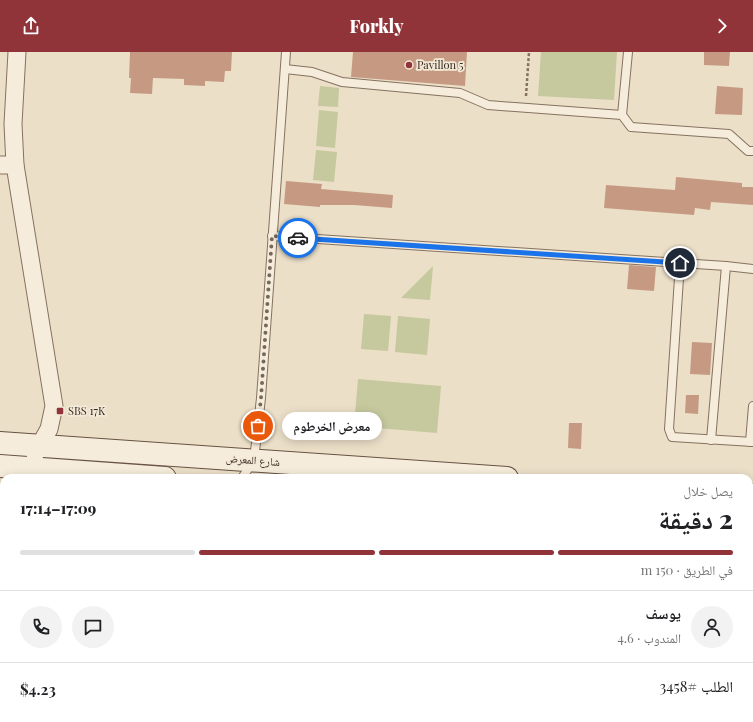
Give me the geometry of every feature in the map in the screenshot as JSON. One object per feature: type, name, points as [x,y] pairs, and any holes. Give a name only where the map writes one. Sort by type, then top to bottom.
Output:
[{"type":"main road","name":"شارع المعرض","points":[[0,443],[254,460],[326,472],[386,474]]},
{"type":"main road","points":[[0,466],[26,473],[54,474]]},
{"type":"street","points":[[17,52],[8,165],[54,396],[53,416],[41,446],[26,473]]},
{"type":"lane","points":[[245,474],[254,460],[261,398],[286,52]]},
{"type":"lane","points":[[628,52],[622,115],[631,127],[729,134],[748,151],[753,151]]},
{"type":"lane","points":[[285,69],[312,72],[342,82],[460,93],[488,105],[525,109],[622,115]]},
{"type":"lane","points":[[272,236],[753,269]]},
{"type":"lane","points":[[680,263],[669,429],[672,437],[752,442],[753,406]]},
{"type":"lane","points":[[712,440],[726,266]]},
{"type":"path","points":[[525,109],[529,52]]},
{"type":"green space","points":[[541,52],[617,52],[614,100],[538,96]]},
{"type":"green space","points":[[320,86],[339,88],[338,107],[318,106]]},
{"type":"green space","points":[[319,110],[338,112],[335,148],[316,146]]},
{"type":"green space","points":[[316,150],[337,152],[334,182],[313,180]]},
{"type":"green space","points":[[433,266],[430,300],[401,298]]},
{"type":"green space","points":[[364,314],[391,316],[388,351],[361,349]]},
{"type":"green space","points":[[398,316],[430,319],[427,355],[395,352]]},
{"type":"green space","points":[[358,379],[441,386],[437,433],[354,426]]},
{"type":"building","points":[[130,52],[232,52],[231,71],[225,71],[224,82],[205,81],[205,86],[184,85],[184,79],[153,78],[152,94],[130,93]]},
{"type":"building","name":"Pavillon 5","points":[[353,52],[467,52],[465,86],[351,77]]},
{"type":"building","points":[[704,52],[730,52],[729,66],[704,65]]},
{"type":"building","points":[[717,86],[743,88],[742,115],[715,114]]},
{"type":"building","points":[[676,177],[742,183],[742,187],[753,187],[753,205],[711,202],[710,210],[695,208],[694,215],[604,208],[606,185],[675,190]]},
{"type":"building","points":[[286,181],[322,184],[321,189],[393,195],[392,208],[354,205],[320,205],[320,207],[284,204]]},
{"type":"building","points":[[629,265],[656,267],[654,291],[627,289]]},
{"type":"building","points":[[692,342],[712,343],[710,375],[690,374]]},
{"type":"building","points":[[686,395],[699,395],[698,414],[685,413]]},
{"type":"building","points":[[569,423],[582,423],[581,449],[568,448]]},
{"type":"way so far","points":[[258,426],[272,236],[298,238]]},
{"type":"place","name":"Pavillon 5","points":[[409,65]]},
{"type":"place","name":"SBS 17K","points":[[60,411]]},
{"type":"place","name":"معرض الخرطوم","points":[[258,426]]},
{"type":"route","points":[[298,238],[680,263]]}]
